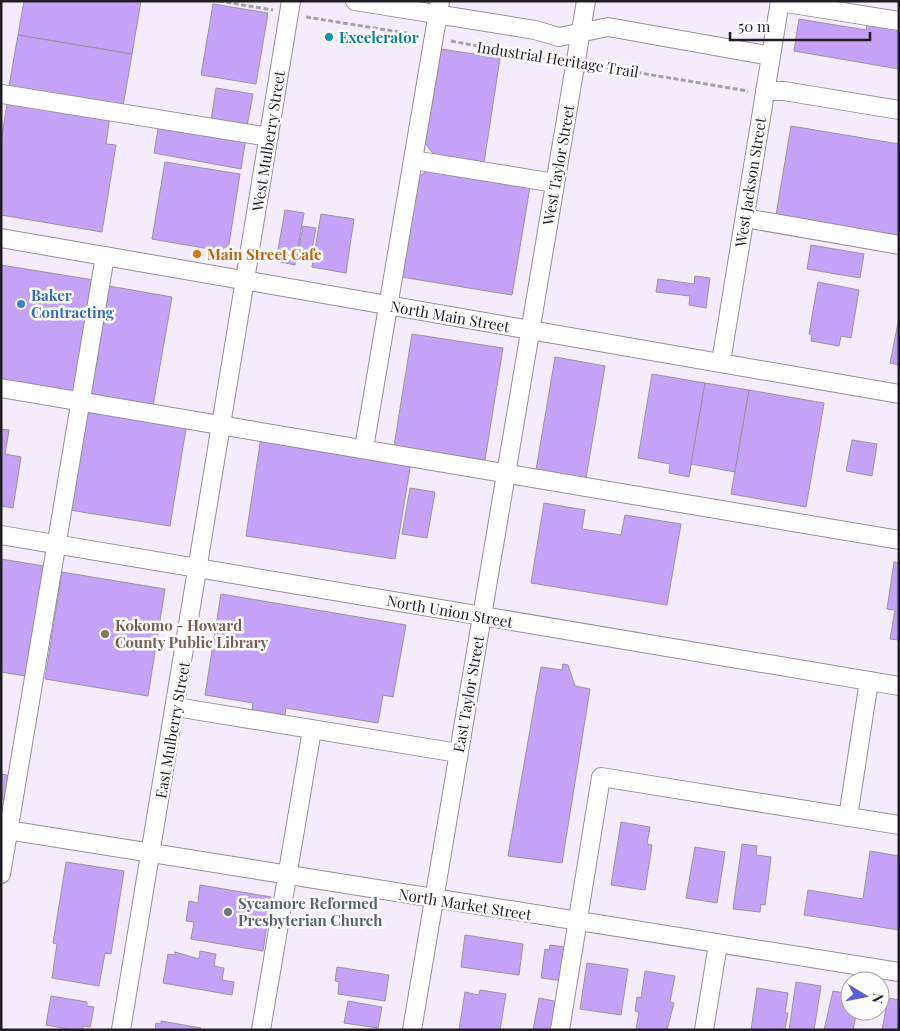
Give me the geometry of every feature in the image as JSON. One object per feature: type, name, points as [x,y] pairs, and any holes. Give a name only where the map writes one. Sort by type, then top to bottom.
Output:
[{"type":"street","points":[[355,1],[439,8],[559,37],[608,27],[771,56]]},
{"type":"street","name":"West Taylor Street","points":[[531,329],[586,1]]},
{"type":"street","points":[[780,1],[899,21]]},
{"type":"street","name":"West Jackson Street","points":[[721,362],[780,1]]},
{"type":"street","name":"West Mulberry Street","points":[[245,282],[290,7]]},
{"type":"street","points":[[364,448],[439,8]]},
{"type":"street","points":[[765,91],[784,92],[899,110]]},
{"type":"street","points":[[2,94],[269,137]]},
{"type":"street","points":[[413,160],[555,183]]},
{"type":"street","points":[[744,218],[899,245]]},
{"type":"street","name":"North Main Street","points":[[1,238],[245,282],[531,329],[899,394]]},
{"type":"street","points":[[1,874],[5,830],[105,256]]},
{"type":"street","name":"East Mulberry Street","points":[[121,1030],[176,708],[245,282]]},
{"type":"street","name":"East Taylor Street","points":[[412,1030],[531,329]]},
{"type":"street","points":[[1,388],[507,472],[899,540]]},
{"type":"street","name":"North Union Street","points":[[1,535],[899,686]]},
{"type":"street","points":[[848,817],[870,681]]},
{"type":"street","points":[[176,708],[458,753]]},
{"type":"street","points":[[261,1030],[312,730]]},
{"type":"street","points":[[560,1030],[601,777],[899,825]]},
{"type":"street","name":"North Market Street","points":[[5,830],[899,972]]},
{"type":"street","points":[[704,1030],[718,944]]},
{"type":"path","name":"Industrial Heritage Trail","points":[[219,1],[290,7],[434,38],[551,60],[575,62],[744,90],[765,91]]},
{"type":"building","points":[[24,1],[141,1],[132,54],[18,35]]},
{"type":"building","points":[[213,4],[268,13],[256,84],[201,75]]},
{"type":"building","points":[[799,19],[866,30],[867,25],[899,30],[899,69],[794,51]]},
{"type":"building","points":[[18,35],[132,54],[123,106],[9,86]]},
{"type":"building","points":[[441,49],[500,58],[484,163],[435,156],[425,143]]},
{"type":"building","points":[[216,88],[253,94],[247,126],[211,120]]},
{"type":"building","points":[[8,98],[110,115],[106,144],[116,145],[102,232],[1,215],[1,141]]},
{"type":"building","points":[[159,123],[246,138],[241,169],[154,153]]},
{"type":"building","points":[[791,126],[899,144],[899,236],[776,215]]},
{"type":"building","points":[[165,162],[240,174],[229,244],[221,251],[152,239]]},
{"type":"building","points":[[428,170],[530,187],[512,295],[401,277],[417,178]]},
{"type":"building","points":[[285,210],[304,213],[295,265],[276,261]]},
{"type":"building","points":[[321,214],[354,219],[346,273],[312,267]]},
{"type":"building","points":[[303,226],[316,228],[310,261],[297,259]]},
{"type":"building","points":[[811,245],[864,254],[860,278],[807,269]]},
{"type":"building","points":[[1,265],[94,280],[75,393],[1,381]]},
{"type":"building","points":[[695,276],[710,278],[706,308],[689,305],[690,296],[656,292],[658,279],[694,284]]},
{"type":"building","points":[[818,282],[859,290],[851,338],[841,336],[839,346],[811,341],[812,335],[809,334]]},
{"type":"building","points":[[109,286],[172,297],[153,406],[91,395]]},
{"type":"building","points":[[899,318],[899,365],[890,363]]},
{"type":"building","points":[[412,334],[503,348],[485,460],[394,446]]},
{"type":"building","points":[[555,357],[605,366],[586,478],[536,470]]},
{"type":"building","points":[[652,374],[705,383],[689,477],[669,473],[670,464],[638,458]]},
{"type":"building","points":[[705,383],[749,390],[735,472],[691,464]]},
{"type":"building","points":[[749,390],[824,403],[806,507],[731,494]]},
{"type":"building","points":[[85,407],[187,423],[170,526],[69,510]]},
{"type":"building","points":[[1,429],[9,430],[5,454],[21,457],[13,508],[1,506]]},
{"type":"building","points":[[261,437],[411,462],[395,559],[246,536]]},
{"type":"building","points":[[852,440],[877,444],[872,476],[846,471]]},
{"type":"building","points":[[410,488],[435,492],[427,538],[402,534]]},
{"type":"building","points":[[544,503],[585,510],[582,529],[621,535],[625,515],[681,524],[667,605],[531,583]]},
{"type":"building","points":[[1,559],[50,567],[31,677],[1,672]]},
{"type":"building","points":[[894,562],[899,563],[899,640],[890,639],[895,610],[887,609]]},
{"type":"building","name":"Kokomo - Howard County Public Library","points":[[62,572],[165,589],[148,696],[45,679]]},
{"type":"building","points":[[221,594],[406,625],[393,697],[383,695],[378,723],[286,708],[285,715],[252,710],[253,703],[205,695]]},
{"type":"building","points":[[563,664],[568,665],[575,686],[590,689],[562,863],[508,856],[541,667],[562,670]]},
{"type":"building","points":[[1,774],[12,776],[7,800],[1,799]]},
{"type":"building","points":[[621,822],[650,827],[647,844],[652,845],[645,890],[611,885]]},
{"type":"building","points":[[742,844],[757,846],[756,855],[771,857],[765,905],[761,904],[760,912],[733,909]]},
{"type":"building","points":[[695,847],[725,852],[717,903],[686,898]]},
{"type":"building","points":[[870,851],[899,856],[899,930],[804,915],[808,890],[863,899]]},
{"type":"building","points":[[66,862],[124,871],[111,954],[105,953],[99,986],[52,978],[57,944],[53,943]]},
{"type":"building","name":"Sycamore Reformed Presbyterian Church","points":[[200,885],[271,897],[263,951],[191,939],[194,922],[186,921],[189,901],[198,903]]},
{"type":"building","points":[[465,935],[523,944],[519,975],[461,967]]},
{"type":"building","points":[[550,945],[565,947],[564,981],[541,978],[545,949],[549,950]]},
{"type":"building","points":[[200,951],[216,954],[214,966],[224,968],[222,980],[234,982],[232,995],[163,983],[168,954],[175,955],[175,952],[199,959]]},
{"type":"building","points":[[587,963],[628,969],[621,1015],[580,1009]]},
{"type":"building","points":[[337,967],[389,975],[385,1001],[338,994],[339,982],[335,981]]},
{"type":"building","points":[[645,971],[675,976],[670,1002],[674,1003],[667,1030],[636,1030],[639,1012],[635,1011],[637,997],[641,998]]},
{"type":"building","points":[[796,982],[821,986],[814,1030],[789,1030]]},
{"type":"building","points":[[757,988],[788,993],[785,1013],[788,1013],[785,1029],[751,1030]]},
{"type":"building","points":[[480,990],[506,994],[500,1030],[459,1030],[465,992],[479,995]]},
{"type":"building","points":[[833,991],[840,992],[840,1021],[855,1021],[853,1030],[824,1030]]},
{"type":"building","points":[[51,996],[87,1002],[87,1006],[94,1007],[90,1027],[83,1026],[83,1030],[74,1030],[46,1025]]},
{"type":"building","points":[[539,998],[559,1002],[554,1030],[533,1030]]},
{"type":"building","points":[[890,998],[899,1000],[899,1030],[882,1030],[884,1021],[890,1021]]},
{"type":"building","points":[[348,1001],[382,1007],[378,1028],[344,1023]]},
{"type":"building","points":[[161,1021],[201,1028],[200,1030],[155,1030],[156,1023],[161,1024]]},
{"type":"place","name":"Excelerator","points":[[329,37]]},
{"type":"place","name":"Main Street Cafe","points":[[197,254]]},
{"type":"place","name":"Baker Contracting","points":[[21,304]]},
{"type":"place","name":"Kokomo - Howard County Public Library","points":[[105,634]]},
{"type":"place","name":"Sycamore Reformed Presbyterian Church","points":[[228,912]]}]
